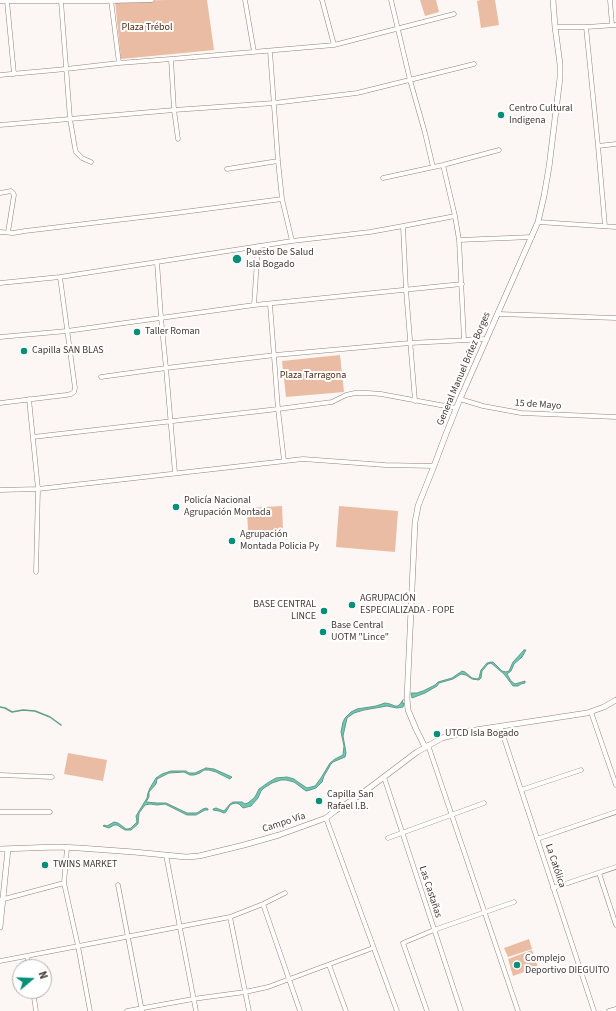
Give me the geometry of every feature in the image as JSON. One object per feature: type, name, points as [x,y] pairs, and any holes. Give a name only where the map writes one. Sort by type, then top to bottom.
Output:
[{"type":"street","points":[[0,1],[152,0]]},
{"type":"street","points":[[245,0],[254,52]]},
{"type":"street","points":[[322,0],[334,45]]},
{"type":"street","points":[[391,0],[433,167]]},
{"type":"street","name":"General Manuel Brítez Borges","points":[[427,746],[416,729],[408,710],[407,693],[415,522],[418,506],[456,408],[538,222],[549,167],[560,78],[560,64],[553,0]]},
{"type":"street","points":[[555,27],[614,25],[610,0]]},
{"type":"street","points":[[8,1],[14,74]]},
{"type":"street","points":[[61,1],[70,119],[76,152],[82,158],[91,162]]},
{"type":"street","points":[[111,1],[119,63]]},
{"type":"street","points":[[0,75],[119,63],[334,45],[454,14]]},
{"type":"street","points":[[586,27],[605,226]]},
{"type":"street","points":[[270,51],[282,199],[292,241]]},
{"type":"street","points":[[171,59],[174,110],[178,139]]},
{"type":"street","points":[[0,125],[274,103],[357,93],[474,64]]},
{"type":"street","points":[[598,146],[616,144]]},
{"type":"street","points":[[383,178],[443,166],[499,150]]},
{"type":"street","points":[[227,169],[278,161]]},
{"type":"street","points":[[443,166],[459,240],[464,340]]},
{"type":"street","points":[[0,193],[11,191],[14,195],[8,232]]},
{"type":"street","points":[[0,232],[13,233],[282,199]]},
{"type":"street","points":[[0,283],[60,277],[292,241],[370,232],[455,216]]},
{"type":"street","points":[[538,222],[616,226]]},
{"type":"street","points":[[403,226],[406,290],[415,401]]},
{"type":"street","points":[[459,240],[532,237]]},
{"type":"street","points":[[254,305],[258,246]]},
{"type":"street","points":[[157,262],[175,473]]},
{"type":"street","points":[[0,403],[66,395],[74,392],[75,388],[60,277]]},
{"type":"street","points":[[0,337],[67,331],[254,305],[462,284]]},
{"type":"street","points":[[270,304],[278,409],[284,461]]},
{"type":"street","points":[[498,314],[616,318]]},
{"type":"street","points":[[101,377],[275,355],[410,342],[487,339]]},
{"type":"street","points":[[32,437],[332,402],[346,395],[368,392],[456,408]]},
{"type":"street","points":[[29,399],[38,489],[36,572]]},
{"type":"street","name":"15 de Mayo","points":[[460,399],[483,406],[521,412],[616,417]]},
{"type":"street","points":[[0,490],[38,489],[303,459],[385,465],[434,466]]},
{"type":"street","name":"Campo Vía","points":[[0,849],[67,848],[192,857],[244,845],[326,818],[335,810],[360,795],[417,752],[437,740],[450,735],[469,731],[592,712],[616,700]]},
{"type":"street","points":[[592,712],[616,784]]},
{"type":"street","name":"La Católica","points":[[500,726],[594,1011]]},
{"type":"street","points":[[427,746],[452,815],[518,1011]]},
{"type":"street","points":[[521,790],[581,770]]},
{"type":"street","points":[[0,775],[52,777]]},
{"type":"street","name":"Las Castañas","points":[[384,777],[461,1011]]},
{"type":"street","points":[[388,838],[484,803]]},
{"type":"street","points":[[0,812],[50,812]]},
{"type":"street","points":[[538,839],[616,812]]},
{"type":"street","points":[[326,818],[397,1011]]},
{"type":"street","points":[[67,848],[64,883],[90,1011]]},
{"type":"street","points":[[0,927],[8,849]]},
{"type":"street","points":[[166,855],[196,1011]]},
{"type":"street","points":[[554,888],[616,867]]},
{"type":"street","points":[[599,873],[616,924]]},
{"type":"street","points":[[2,899],[64,883]]},
{"type":"street","points":[[118,885],[142,1010]]},
{"type":"street","points":[[0,961],[230,917],[263,904],[285,893]]},
{"type":"street","points":[[427,1011],[403,943],[434,930],[514,902]]},
{"type":"street","points":[[263,904],[300,1011]]},
{"type":"street","points":[[230,917],[249,1011]]},
{"type":"street","points":[[127,1011],[142,1010],[193,999],[245,992],[268,987],[374,948]]},
{"type":"street","points":[[329,965],[346,1011]]},
{"type":"street","points":[[34,999],[36,1011]]},
{"type":"street","points":[[609,1011],[616,1009]]},
{"type":"green space","name":"Plaza Trébol","points":[[207,0],[214,50],[121,59],[115,1]]},
{"type":"green space","points":[[420,0],[436,0],[439,12],[425,16]]},
{"type":"green space","points":[[495,0],[499,25],[481,28],[477,1]]},
{"type":"green space","name":"Plaza Tarragona","points":[[340,355],[344,392],[286,397],[282,361]]},
{"type":"green space","points":[[282,506],[283,530],[248,532],[247,508]]},
{"type":"green space","points":[[339,506],[398,511],[395,552],[336,547]]},
{"type":"green space","points":[[68,753],[107,760],[103,781],[64,774]]},
{"type":"green space","points":[[529,939],[532,949],[508,957],[504,948]]},
{"type":"green space","points":[[532,950],[538,967],[513,976],[508,959]]},
{"type":"shaded area","points":[[524,650],[526,650],[522,657],[514,664],[511,671],[507,674],[511,681],[515,684],[525,681],[525,683],[518,686],[513,686],[504,674],[491,663],[488,664],[482,671],[481,678],[479,680],[472,679],[461,674],[453,679],[439,683],[437,686],[425,693],[412,698],[411,693],[423,691],[438,682],[452,678],[462,671],[472,678],[477,679],[479,678],[481,670],[487,663],[493,662],[502,671],[509,671],[513,662]]},
{"type":"shaded area","points":[[403,700],[403,707],[397,708],[387,706],[364,710],[354,713],[347,718],[343,736],[346,753],[345,757],[331,764],[322,782],[316,788],[306,791],[294,782],[281,780],[264,788],[251,806],[243,808],[236,803],[230,805],[224,813],[213,810],[216,808],[224,811],[230,804],[233,802],[248,803],[255,797],[259,789],[276,778],[287,777],[294,779],[307,788],[315,786],[330,763],[343,755],[344,746],[341,732],[345,718],[351,712],[357,709],[385,703],[398,706]]},
{"type":"shaded area","points":[[206,768],[214,769],[232,777],[230,779],[209,770],[204,770],[194,775],[184,772],[169,773],[157,779],[156,784],[149,792],[149,797],[146,802],[166,803],[187,813],[197,813],[206,808],[208,810],[196,815],[187,815],[165,804],[150,804],[145,805],[139,813],[138,824],[131,830],[125,830],[117,825],[109,828],[103,826],[107,826],[114,822],[126,829],[131,828],[137,822],[136,816],[147,798],[150,788],[156,778],[162,774],[171,771],[186,771],[189,773],[195,773]]},
{"type":"waterway","points":[[0,707],[12,712],[23,710],[35,711],[50,717],[61,725]]},
{"type":"place","name":"Centro Cultural Indigena","points":[[501,115]]},
{"type":"place","name":"Puesto De Salud Isla Bogado","points":[[237,259]]},
{"type":"place","name":"Taller Roman","points":[[137,332]]},
{"type":"place","name":"Capilla SAN BLAS","points":[[24,351]]},
{"type":"place","name":"Policía Nacional Agrupación Montada","points":[[176,507]]},
{"type":"place","name":"Agrupación Montada Policia Py","points":[[232,541]]},
{"type":"place","name":"AGRUPACIÓN ESPECIALIZADA - FOPE","points":[[352,605]]},
{"type":"place","name":"BASE CENTRAL LINCE","points":[[324,611]]},
{"type":"place","name":"Base Central UOTM \"Lince\"","points":[[323,632]]},
{"type":"place","name":"UTCD Isla Bogado","points":[[437,734]]},
{"type":"place","name":"Capilla San Rafael I.B.","points":[[319,801]]},
{"type":"place","name":"TWINS MARKET","points":[[45,865]]},
{"type":"place","name":"Complejo Deportivo DIEGUITO","points":[[517,965]]}]
